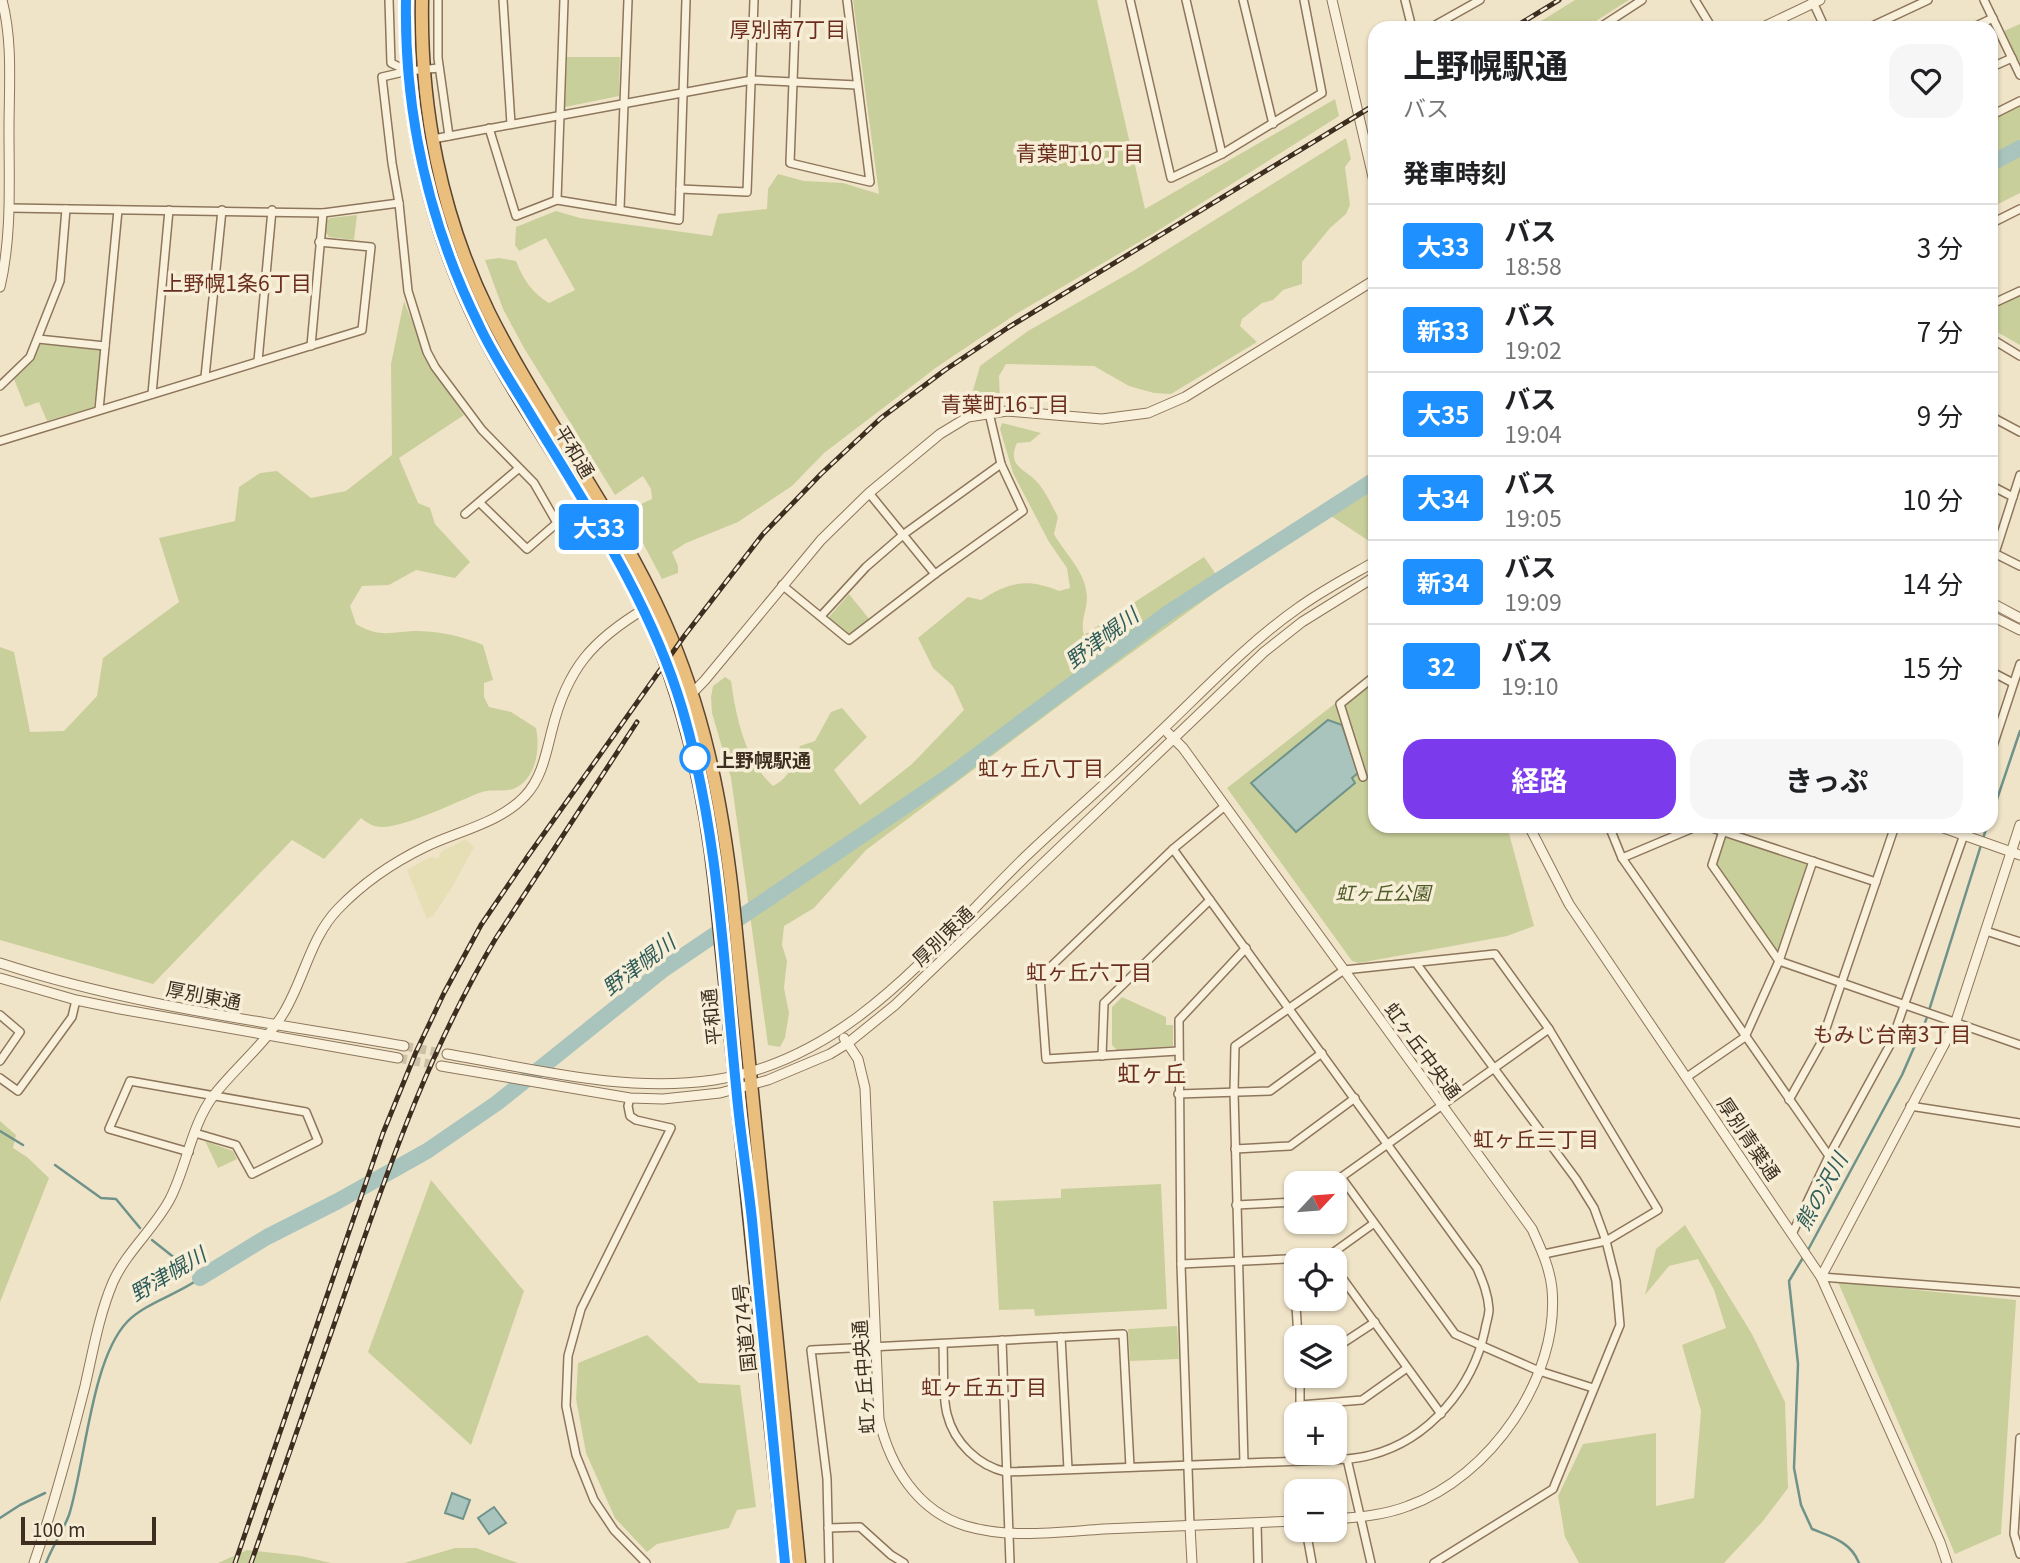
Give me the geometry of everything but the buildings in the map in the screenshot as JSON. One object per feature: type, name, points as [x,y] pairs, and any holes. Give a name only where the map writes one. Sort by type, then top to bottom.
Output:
[{"type":"highway","name":"平和通","points":[[406,0],[408,71],[415,129],[426,182],[461,286],[479,327],[597,523],[643,609],[681,705],[704,802],[736,1089]]},
{"type":"highway","name":"平和通","points":[[422,0],[424,70],[433,139],[448,208],[468,265],[513,356],[612,519],[655,602],[692,692],[717,786],[732,892],[751,1085]]},
{"type":"highway","name":"国道274号","points":[[751,1085],[799,1563]]},
{"type":"highway","name":"国道274号","points":[[736,1089],[785,1563]]},
{"type":"street","points":[[0,286],[5,266],[9,208],[4,134],[8,37],[2,0]]},
{"type":"street","points":[[389,0],[391,62],[408,71]]},
{"type":"street","points":[[438,0],[439,68],[449,136]]},
{"type":"street","points":[[503,0],[511,124]]},
{"type":"street","points":[[557,200],[564,0]]},
{"type":"street","points":[[620,208],[628,0]]},
{"type":"street","points":[[489,128],[516,216],[557,200],[620,208],[679,220],[686,0]]},
{"type":"street","points":[[680,189],[747,192],[754,0]]},
{"type":"street","points":[[796,0],[790,163],[870,182],[847,0]]},
{"type":"street","points":[[1130,0],[1171,178],[1222,153],[1322,93],[1304,0]]},
{"type":"street","points":[[1186,0],[1222,153]]},
{"type":"street","points":[[1243,0],[1273,124]]},
{"type":"street","points":[[1332,0],[1368,155]]},
{"type":"street","points":[[1405,0],[1410,21]]},
{"type":"street","points":[[1441,21],[1469,3],[1480,0]]},
{"type":"street","points":[[1610,21],[1642,0]]},
{"type":"street","points":[[1695,0],[1708,21]]},
{"type":"street","points":[[1883,21],[1928,0]]},
{"type":"street","points":[[1984,0],[1994,21]]},
{"type":"street","points":[[1775,21],[1815,1],[1822,21]]},
{"type":"street","points":[[1987,21],[1993,18]]},
{"type":"street","points":[[1998,29],[2020,75]]},
{"type":"street","points":[[1998,64],[2012,58]]},
{"type":"street","points":[[439,68],[383,77],[408,291],[427,352],[435,367],[482,430],[534,483],[557,523],[527,549],[480,503]]},
{"type":"street","points":[[433,139],[752,80],[857,85]]},
{"type":"street","points":[[1998,112],[2020,101]]},
{"type":"street","points":[[9,208],[118,211],[272,210],[323,213],[399,203]]},
{"type":"street","points":[[0,386],[30,357],[60,281],[66,209]]},
{"type":"street","points":[[1998,220],[2020,209]]},
{"type":"street","points":[[152,394],[170,210]]},
{"type":"street","points":[[205,377],[222,210]]},
{"type":"street","points":[[258,362],[272,210]]},
{"type":"street","points":[[99,410],[118,211]]},
{"type":"street","points":[[312,346],[323,213]]},
{"type":"street","points":[[0,441],[362,330],[371,247],[319,242]]},
{"type":"street","points":[[681,705],[705,680],[821,540],[869,493],[940,434],[968,417],[1007,411],[1102,419],[1148,413],[1185,397],[1368,284]]},
{"type":"street","points":[[1998,301],[2020,291]]},
{"type":"street","points":[[38,339],[106,346]]},
{"type":"street","points":[[1998,343],[2020,356]]},
{"type":"street","points":[[782,585],[849,640],[1023,511],[1001,464],[989,413]]},
{"type":"street","points":[[1998,420],[2020,432]]},
{"type":"street","points":[[821,617],[866,567],[904,534],[1001,464]]},
{"type":"street","points":[[465,514],[518,469]]},
{"type":"street","points":[[1998,538],[2020,475]]},
{"type":"street","points":[[1998,489],[2013,497]]},
{"type":"street","points":[[869,493],[935,574]]},
{"type":"street","points":[[1998,555],[2020,566]]},
{"type":"street","name":"厚別東通","points":[[447,1054],[571,1076],[656,1085],[714,1080],[750,1071],[789,1059],[840,1032],[874,1006],[934,950],[1024,859],[1255,641],[1299,607],[1368,566]]},
{"type":"street","name":"厚別東通","points":[[441,1066],[630,1098],[679,1098],[720,1093],[751,1085],[810,1063],[848,1043],[895,1005],[1172,737],[1264,652],[1302,622],[1368,581]]},
{"type":"street","points":[[34,1563],[55,1501],[108,1296],[124,1263],[168,1203],[180,1179],[201,1116],[214,1096],[269,1034],[296,989],[322,931],[347,901],[403,859],[497,817],[524,797],[542,768],[557,709],[574,670],[598,641],[655,602]]},
{"type":"street","points":[[1998,607],[2020,618]]},
{"type":"street","points":[[1998,619],[2020,630]]},
{"type":"street","points":[[1998,730],[2020,664]]},
{"type":"street","points":[[1998,676],[2013,683]]},
{"type":"street","points":[[1363,777],[1340,704],[1368,681]]},
{"type":"street","name":"虹ヶ丘中央通","points":[[1163,729],[1183,748],[1532,1229],[1550,1273],[1552,1326],[1539,1371],[1518,1415],[1488,1453],[1460,1478],[1410,1506],[1347,1518]]},
{"type":"street","points":[[1178,1051],[1046,1059],[1040,977],[1173,849],[1225,806]]},
{"type":"street","points":[[2020,825],[2016,853],[1950,1022],[1910,1106],[1821,1276],[2020,1292]]},
{"type":"street","name":"厚別青葉通","points":[[1533,833],[1569,904],[1821,1276],[1947,1563]]},
{"type":"street","points":[[1612,833],[1622,858],[1829,1156]]},
{"type":"street","points":[[1622,858],[1681,833]]},
{"type":"street","points":[[1722,833],[1712,866],[1779,961],[2020,1045]]},
{"type":"street","points":[[1729,833],[1876,882]]},
{"type":"street","points":[[1789,1100],[1821,1043],[1893,833]]},
{"type":"street","points":[[1793,1232],[1829,1156],[1891,1043],[1965,833]]},
{"type":"street","points":[[1969,833],[1975,839],[2016,853]]},
{"type":"street","points":[[1173,849],[1477,1268],[1486,1288],[1489,1312],[1481,1347],[1467,1379],[1441,1413],[1419,1433],[1392,1447],[1372,1455],[1348,1459],[1371,1563]]},
{"type":"street","points":[[1687,1077],[1745,1037],[1779,961],[1813,861]]},
{"type":"street","points":[[1102,1056],[1104,1003],[1210,900]]},
{"type":"street","points":[[1986,931],[2020,942]]},
{"type":"street","points":[[1192,1563],[1181,1264],[1179,1020],[1247,948]]},
{"type":"street","points":[[934,950],[943,959]]},
{"type":"street","points":[[1244,1463],[1235,1149],[1235,1046],[1289,1008],[1344,970],[1495,954],[1549,1029],[1658,1210],[1606,1241],[1544,1254]]},
{"type":"street","name":"厚別東通","points":[[0,963],[56,981],[233,1018],[404,1046]]},
{"type":"street","points":[[1416,963],[1576,1179],[1594,1208],[1616,1281],[1620,1325],[1553,1489],[1434,1563]]},
{"type":"street","name":"厚別東通","points":[[0,978],[76,1000],[398,1058]]},
{"type":"street","points":[[0,1078],[18,1091],[72,1017],[76,1000]]},
{"type":"street","points":[[0,1015],[20,1032],[0,1061]]},
{"type":"street","points":[[1348,1172],[1549,1029]]},
{"type":"street","name":"虹ヶ丘中央通","points":[[840,1032],[858,1059],[865,1088],[879,1419],[885,1445],[908,1486],[934,1508],[964,1526],[1008,1533],[1284,1522]]},
{"type":"street","points":[[1178,1094],[1270,1091],[1322,1053]]},
{"type":"street","points":[[189,1152],[109,1129],[130,1081],[306,1112],[318,1140],[252,1174],[236,1145],[195,1133]]},
{"type":"street","points":[[630,1098],[630,1115],[636,1120],[671,1128],[581,1309],[568,1356],[566,1406],[576,1455],[594,1500],[614,1530],[646,1563]]},
{"type":"street","points":[[1235,1149],[1290,1146],[1355,1098]]},
{"type":"street","points":[[1910,1106],[2020,1122]]},
{"type":"street","points":[[1348,1187],[1455,1334],[1539,1371],[1593,1388]]},
{"type":"street","points":[[1237,1205],[1284,1203]]},
{"type":"street","points":[[1341,1248],[1373,1224]]},
{"type":"street","points":[[1181,1264],[1284,1259]]},
{"type":"street","points":[[1347,1284],[1441,1413]]},
{"type":"street","points":[[1347,1340],[1375,1322]]},
{"type":"street","points":[[829,1563],[827,1479],[811,1350],[1123,1334],[1130,1467]]},
{"type":"street","points":[[1061,1337],[1068,1469]]},
{"type":"street","points":[[1002,1340],[1010,1563]]},
{"type":"street","points":[[943,1343],[947,1414],[964,1447],[992,1469],[1006,1472],[1284,1462]]},
{"type":"street","points":[[1345,1402],[1362,1399],[1407,1368]]},
{"type":"street","points":[[2020,1438],[2017,1534],[2020,1554]]},
{"type":"street","points":[[1257,1523],[1258,1563]]},
{"type":"street","points":[[828,1528],[860,1527],[891,1559],[904,1563]]},
{"type":"street","points":[[1308,1542],[1312,1563]]},
{"type":"shaded area","points":[[466,839],[474,847],[452,887],[433,916],[427,919],[407,870],[430,857],[438,858],[442,851]]},
{"type":"green space","points":[[853,0],[1097,0],[1145,209],[1335,99],[1339,116],[1151,235],[1016,314],[937,367],[824,453],[792,486],[738,522],[686,543],[672,552],[678,573],[662,579],[626,511],[652,499],[651,489],[643,476],[615,495],[524,348],[503,309],[485,260],[499,258],[516,261],[529,285],[549,303],[575,290],[546,238],[519,251],[515,245],[516,227],[556,211],[580,218],[712,236],[718,214],[767,209],[768,189],[778,174],[804,181],[843,183],[879,194]]},
{"type":"green space","points":[[1575,0],[1629,0],[1596,21],[1541,21]]},
{"type":"green space","points":[[2020,24],[2020,64],[2004,31]]},
{"type":"green space","points":[[567,57],[620,57],[619,96],[565,107]]},
{"type":"green space","points":[[2020,106],[2020,193],[1998,204],[1998,116]]},
{"type":"green space","points":[[1346,138],[1351,159],[1345,167],[1350,205],[1346,214],[1330,228],[1302,262],[1302,284],[1283,290],[1273,300],[1262,303],[1242,319],[1240,326],[1257,342],[1171,394],[1154,393],[1129,386],[1094,366],[1006,364],[999,376],[1000,403],[970,401],[980,366],[1028,331],[1133,271]]},
{"type":"green space","points":[[357,215],[354,240],[329,237],[326,233],[326,221],[330,218]]},
{"type":"green space","points":[[2020,296],[2020,345],[1998,332],[1998,307]]},
{"type":"green space","points":[[404,301],[429,364],[464,415],[399,458],[418,503],[430,508],[435,524],[470,562],[455,578],[416,570],[389,585],[362,586],[350,606],[356,624],[365,629],[387,633],[436,632],[483,645],[493,680],[484,683],[484,697],[489,707],[511,712],[536,728],[536,760],[530,775],[515,788],[482,792],[397,825],[375,826],[361,818],[324,859],[292,840],[153,984],[0,940],[0,647],[14,652],[30,732],[64,731],[97,696],[103,658],[179,602],[159,538],[235,521],[239,487],[260,473],[277,471],[311,498],[346,491],[392,455],[391,364]]},
{"type":"green space","points":[[39,344],[101,350],[94,407],[47,421],[39,402],[25,407],[14,379],[32,360]]},
{"type":"green space","points":[[1002,423],[1041,433],[1030,442],[1017,443],[1014,457],[1019,467],[1038,483],[1046,495],[1058,517],[1054,534],[1083,580],[1087,597],[1084,635],[1204,557],[1224,586],[866,850],[814,908],[784,926],[782,945],[787,961],[784,988],[789,1013],[785,1038],[780,1047],[768,1045],[731,778],[712,713],[713,686],[725,677],[731,681],[743,738],[755,764],[773,786],[791,769],[800,746],[815,741],[831,712],[842,708],[867,737],[834,770],[860,805],[912,764],[964,710],[953,686],[933,668],[918,638],[968,597],[981,600],[1000,589],[1028,583],[1059,591],[1070,588],[1067,568],[1049,542],[1013,473],[1000,429]]},
{"type":"green space","points":[[1368,489],[1368,540],[1328,514]]},
{"type":"green space","points":[[849,594],[870,620],[848,635],[828,618]]},
{"type":"green space","name":"虹ヶ丘公園","points":[[1368,685],[1368,833],[1509,833],[1534,926],[1507,936],[1359,963],[1352,961],[1227,788],[1351,691],[1355,695]]},
{"type":"green space","points":[[1722,833],[1813,861],[1779,961],[1712,866]]},
{"type":"green space","points":[[1122,997],[1166,1017],[1166,1025],[1173,1025],[1173,1046],[1117,1050],[1112,1045],[1112,1007]]},
{"type":"green space","points":[[0,1121],[16,1135],[13,1148],[49,1178],[0,1302]]},
{"type":"green space","points":[[205,1141],[233,1151],[237,1159],[218,1168]]},
{"type":"green space","points":[[431,1180],[524,1291],[471,1445],[368,1352]]},
{"type":"green space","points":[[1161,1184],[1167,1309],[1035,1316],[1034,1309],[999,1310],[993,1201],[1061,1198],[1061,1189]]},
{"type":"green space","points":[[1685,1225],[1752,1334],[1785,1402],[1788,1488],[1763,1521],[1724,1563],[1579,1563],[1565,1537],[1558,1496],[1583,1444],[1656,1433],[1656,1506],[1694,1498],[1701,1411],[1682,1345],[1726,1328],[1714,1290],[1698,1259],[1669,1266],[1645,1295],[1656,1249]]},
{"type":"green space","points":[[1838,1282],[2016,1300],[2001,1534],[1955,1554]]},
{"type":"green space","points":[[1177,1326],[1179,1359],[1130,1361],[1128,1329]]},
{"type":"green space","points":[[647,1335],[699,1383],[740,1385],[756,1507],[737,1510],[729,1528],[657,1544],[647,1552],[615,1518],[586,1453],[576,1399],[578,1363]]},
{"type":"green space","points":[[455,1548],[476,1548],[518,1563],[404,1563]]},
{"type":"green space","points":[[247,1550],[301,1556],[331,1563],[218,1563]]},
{"type":"water","points":[[1328,720],[1342,725],[1358,773],[1352,778],[1355,783],[1296,832],[1251,783]]},
{"type":"water","points":[[452,1493],[470,1500],[463,1519],[445,1513]]},
{"type":"water","points":[[494,1507],[506,1523],[489,1534],[478,1518]]},
{"type":"waterway","name":"野津幌川","points":[[1998,160],[2020,148]]},
{"type":"waterway","name":"野津幌川","points":[[200,1278],[267,1237],[427,1151],[497,1103],[664,969],[948,777],[1168,613],[1368,484]]},
{"type":"waterway","name":"熊の沢川","points":[[1998,796],[2020,731]]},
{"type":"waterway","name":"熊の沢川","points":[[1808,1250],[1902,1075],[1926,1020],[1985,833]]},
{"type":"waterway","points":[[0,1131],[23,1145]]},
{"type":"waterway","points":[[55,1165],[101,1198],[116,1199],[140,1228]]},
{"type":"waterway","name":"野津幌川","points":[[46,1563],[69,1515],[97,1387],[115,1339],[134,1315],[200,1278],[152,1240]]},
{"type":"waterway","name":"熊の沢川","points":[[1804,1256],[1789,1281],[1798,1364],[1794,1468],[1801,1505],[1812,1529],[1846,1545],[1859,1563]]},
{"type":"waterway","points":[[0,1518],[45,1493]]},
{"type":"tunnel","points":[[404,1046],[447,1054]]},
{"type":"tunnel","points":[[398,1058],[441,1066]]},
{"type":"railway","points":[[1524,21],[1559,0]]},
{"type":"railway","points":[[235,1563],[383,1133],[416,1052],[444,993],[481,925],[528,856],[685,635],[763,534],[821,474],[881,418],[945,370],[1009,327],[1368,109]]},
{"type":"railway","points":[[251,1563],[383,1186],[433,1060],[496,938],[637,722]]},
{"type":"bus line","name":"大33","points":[[406,0],[407,62],[415,129],[426,182],[447,252],[479,327],[597,523],[637,595],[681,705],[696,760],[712,852],[785,1563]]},
{"type":"place","name":"上野幌駅通","points":[[695,758]]},
{"type":"district","name":"厚別南7丁目","points":[[788,28]]},
{"type":"district","name":"青葉町10丁目","points":[[1080,152]]},
{"type":"district","name":"上野幌1条6丁目","points":[[237,282]]},
{"type":"district","name":"青葉町16丁目","points":[[1005,403]]},
{"type":"district","name":"虹ヶ丘八丁目","points":[[1041,767]]},
{"type":"district","name":"虹ヶ丘六丁目","points":[[1089,971]]},
{"type":"district","name":"もみじ台南3丁目","points":[[1892,1033]]},
{"type":"district","name":"虹ヶ丘","points":[[1152,1072]]},
{"type":"district","name":"虹ヶ丘三丁目","points":[[1536,1138]]},
{"type":"district","name":"虹ヶ丘五丁目","points":[[984,1386]]}]
